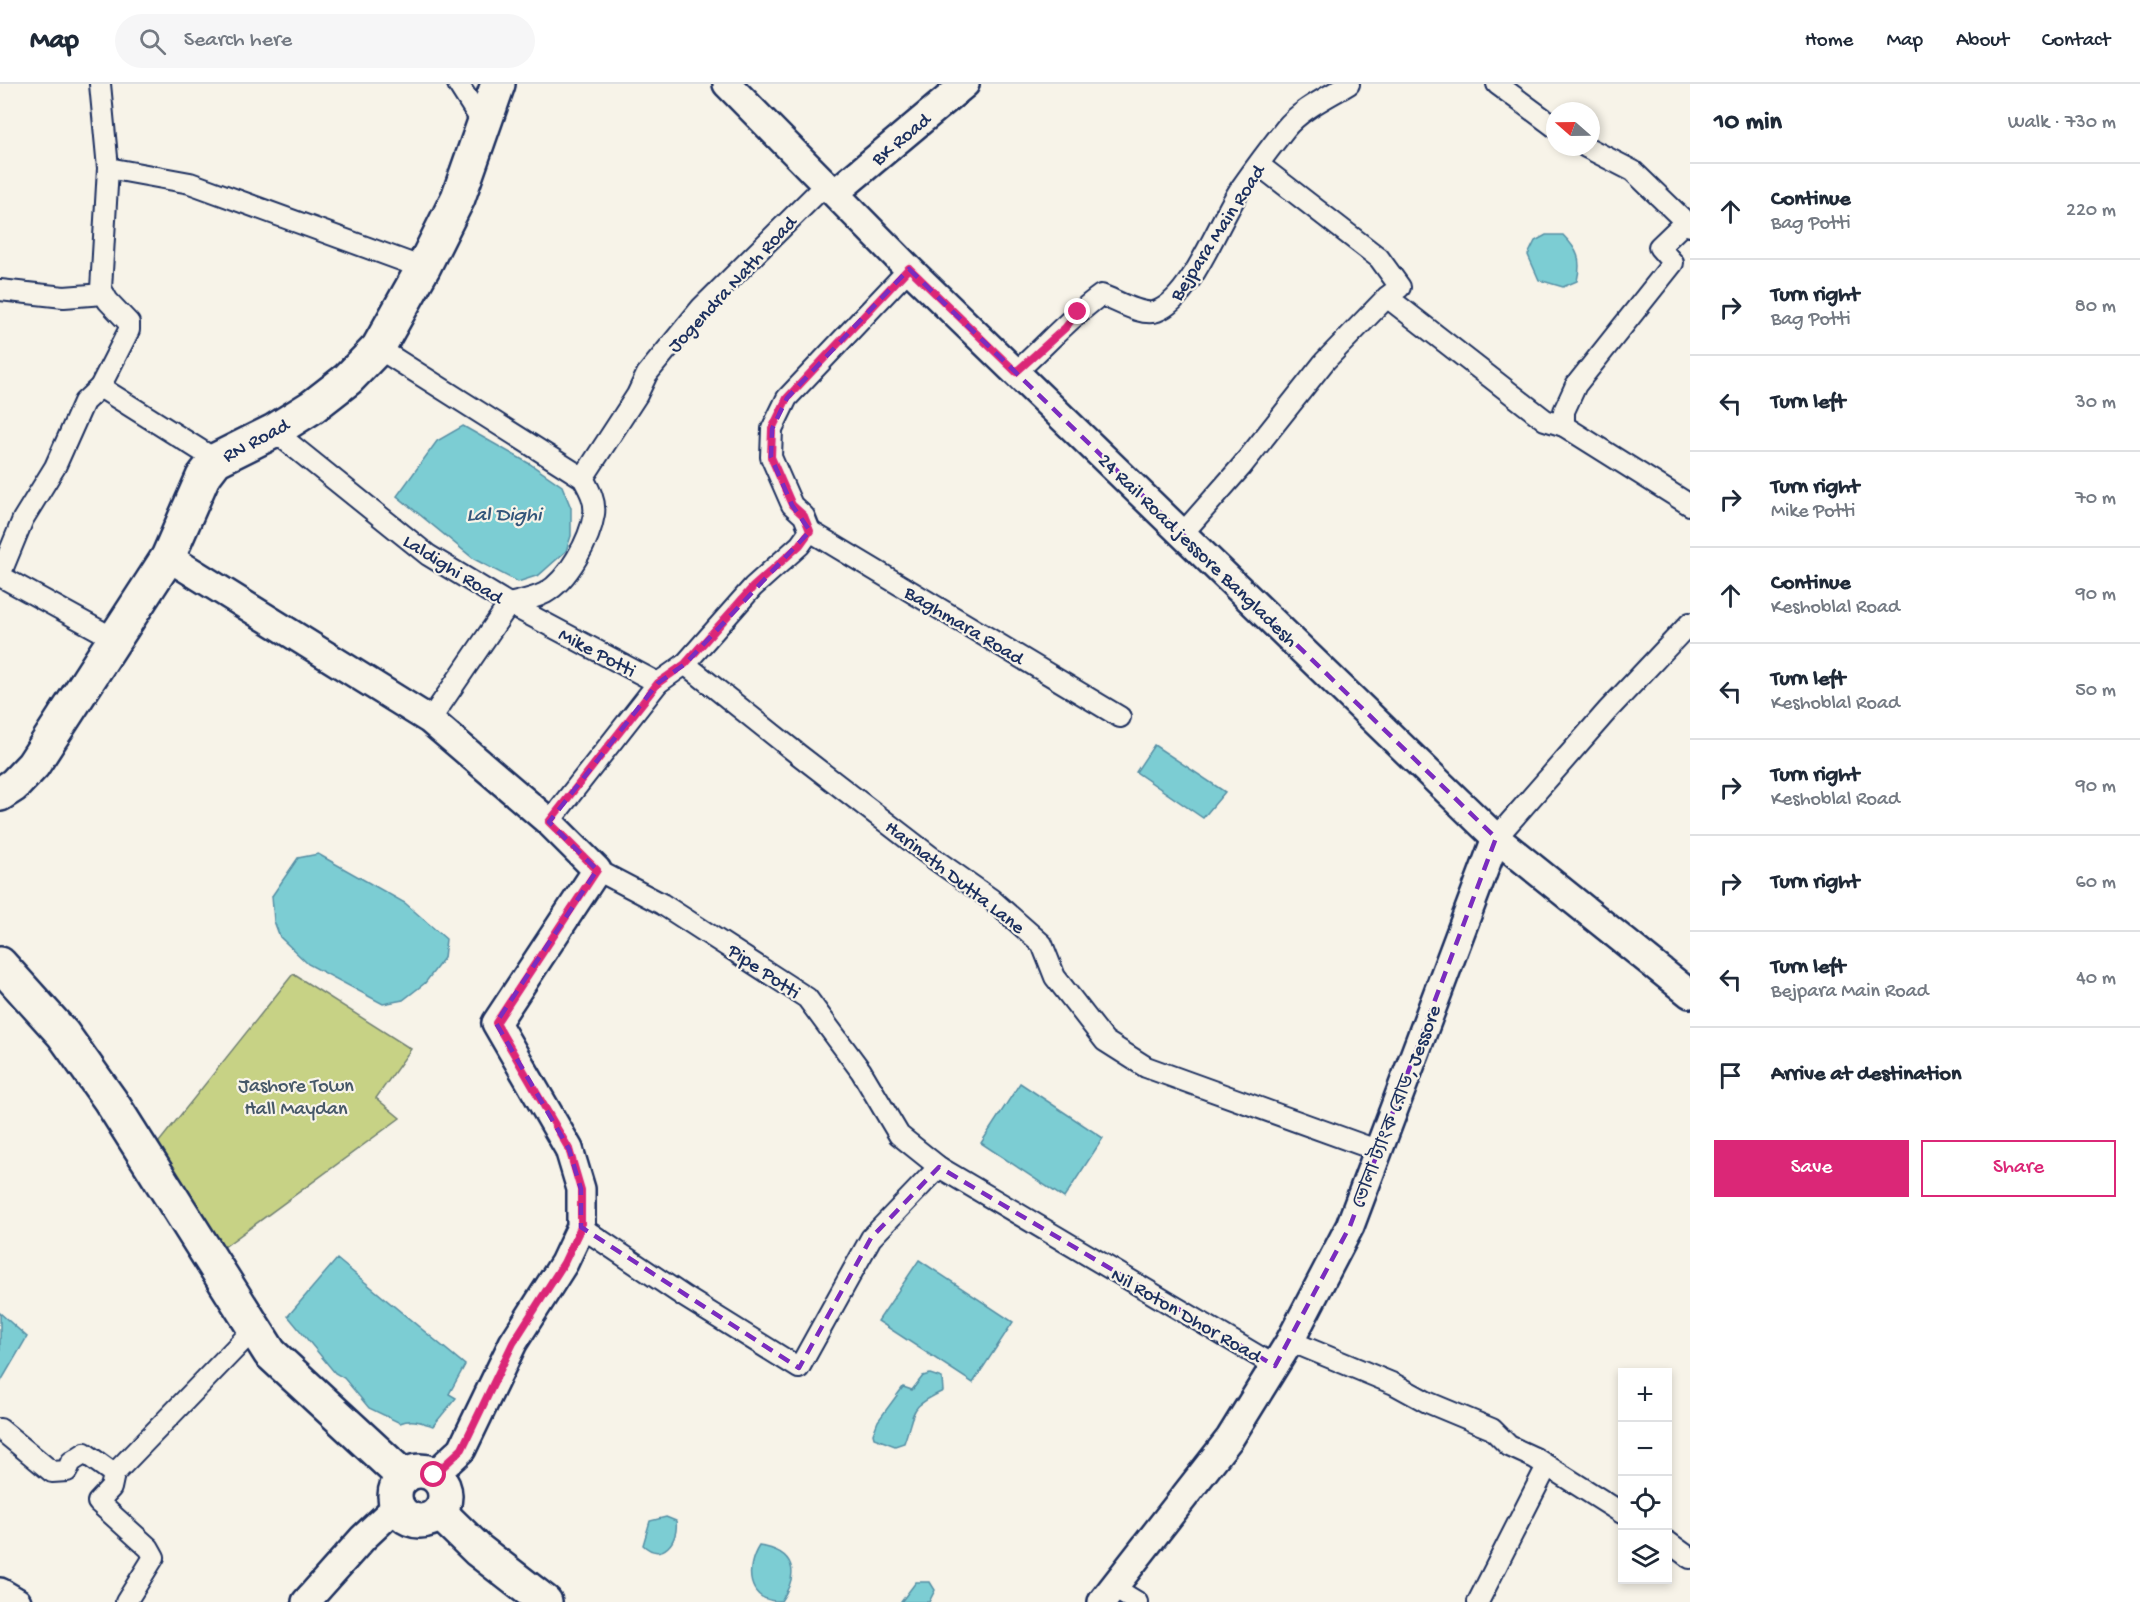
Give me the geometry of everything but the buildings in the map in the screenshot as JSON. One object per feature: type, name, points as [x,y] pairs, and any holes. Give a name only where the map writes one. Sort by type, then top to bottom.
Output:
[{"type":"highway","name":"RN Road","points":[[7,780],[33,765],[168,557],[203,477],[216,460],[274,431],[312,407],[348,379],[378,348],[423,268],[458,198],[498,84]]},
{"type":"highway","points":[[0,964],[63,1034],[103,1091],[277,1362],[412,1486],[409,1518],[425,1520],[439,1512],[478,1550],[545,1602]]},
{"type":"street","points":[[100,84],[108,168],[100,281],[104,294],[129,323],[129,330],[100,387],[84,402],[55,467],[23,519],[0,575],[115,639]]},
{"type":"street","points":[[458,84],[484,125]]},
{"type":"street","name":"24 Rail Road jessore Bangladesh","points":[[727,84],[909,268],[1496,838],[1690,994]]},
{"type":"street","name":"BK Road","points":[[832,188],[965,84]]},
{"type":"street","name":"Bejpara Main Road","points":[[1016,372],[1065,328],[1078,312],[1101,296],[1143,311],[1155,312],[1165,307],[1180,293],[1199,264],[1241,188],[1287,127],[1312,106],[1349,84]]},
{"type":"street","points":[[1497,84],[1546,120]]},
{"type":"street","points":[[1564,426],[1564,411],[1576,385],[1672,262],[1659,247],[1688,223],[1633,171],[1600,154]]},
{"type":"street","points":[[1183,533],[1241,467],[1325,361],[1400,286],[1379,258],[1258,165]]},
{"type":"street","points":[[108,168],[190,183],[423,268]]},
{"type":"street","name":"Jogendra Nath Road","points":[[583,478],[654,365],[701,309],[832,188]]},
{"type":"street","points":[[658,683],[685,664],[753,587],[800,545],[810,531],[804,516],[792,505],[771,457],[772,429],[787,398],[909,268]]},
{"type":"street","points":[[0,291],[64,297],[104,294]]},
{"type":"street","points":[[1387,297],[1545,420],[1564,426],[1690,505]]},
{"type":"street","points":[[378,348],[583,478]]},
{"type":"street","points":[[100,387],[216,460]]},
{"type":"street","name":"Laldighi Road","points":[[274,431],[428,555],[508,604],[546,592],[562,577],[576,557],[588,534],[595,513],[593,497],[583,478]]},
{"type":"street","name":"Baghmara Road","points":[[810,531],[1120,717]]},
{"type":"street","points":[[168,557],[430,720],[549,822],[597,870],[496,1023],[569,1149],[581,1190],[581,1227],[564,1263],[513,1343],[462,1449],[412,1486],[306,1602]]},
{"type":"street","points":[[430,720],[508,604]]},
{"type":"street","name":"Mike Potti","points":[[508,604],[658,683],[549,822]]},
{"type":"street","points":[[1496,838],[1608,710],[1690,623]]},
{"type":"street","name":"Harinath Dutta Lane","points":[[685,664],[827,777],[991,899],[1042,944],[1054,977],[1105,1041],[1146,1067],[1379,1151]]},
{"type":"street","name":"ভোলা ট্যাংক রোড, Jessore","points":[[1275,1366],[1350,1226],[1496,838]]},
{"type":"street","name":"Pipe Potti","points":[[597,870],[662,904],[807,998],[861,1071],[898,1135],[939,1167]]},
{"type":"street","points":[[581,1227],[799,1368],[870,1238],[939,1167]]},
{"type":"street","name":"Nil Roton Dhor Road","points":[[939,1167],[1275,1366],[1230,1438],[1108,1595]]},
{"type":"street","points":[[126,1602],[154,1557],[149,1548],[98,1502],[111,1488],[114,1474],[254,1329]]},
{"type":"street","points":[[1290,1341],[1394,1384],[1427,1402],[1492,1429],[1509,1446],[1547,1466],[1618,1510]]},
{"type":"street","points":[[0,1429],[52,1472],[67,1471],[71,1462],[85,1454],[114,1474]]},
{"type":"street","points":[[1478,1602],[1547,1466]]},
{"type":"street","points":[[1672,1545],[1690,1558]]},
{"type":"street","points":[[0,1592],[17,1602]]},
{"type":"street","points":[[1108,1595],[1137,1602]]},
{"type":"highlighted area","points":[[909,269],[1496,838],[1350,1226],[1275,1366],[939,1167],[871,1238],[799,1368],[581,1227],[581,1189],[569,1149],[496,1023],[597,870],[549,822],[658,683],[685,664],[810,531],[792,505],[771,457],[772,429],[787,398]]},
{"type":"green space","name":"Jashore Town Hall Maydan","points":[[293,974],[411,1049],[376,1098],[400,1118],[220,1250],[151,1152]]},
{"type":"water","points":[[1546,235],[1563,235],[1572,246],[1579,261],[1577,281],[1563,287],[1539,280],[1528,255],[1535,241]]},
{"type":"water","name":"Lal Dighi","points":[[463,426],[530,464],[562,486],[571,508],[571,536],[566,551],[539,575],[518,582],[474,559],[397,496],[437,441]]},
{"type":"water","points":[[1154,745],[1225,792],[1203,818],[1136,772]]},
{"type":"water","points":[[318,854],[405,903],[446,939],[444,958],[425,983],[403,1000],[383,1004],[308,964],[280,937],[274,921],[272,896],[298,858]]},
{"type":"water","points":[[1020,1083],[1103,1138],[1064,1198],[981,1143]]},
{"type":"water","points":[[337,1259],[465,1365],[449,1394],[456,1398],[433,1426],[413,1421],[400,1423],[369,1408],[344,1378],[335,1373],[288,1316]]},
{"type":"water","points":[[919,1260],[1013,1322],[973,1383],[878,1321]]},
{"type":"water","points":[[0,1313],[27,1337],[0,1383]]},
{"type":"water","points":[[930,1374],[942,1378],[943,1391],[918,1406],[912,1416],[904,1443],[895,1446],[874,1438],[873,1434],[878,1421],[903,1387],[912,1390],[923,1376]]},
{"type":"water","points":[[666,1517],[676,1521],[675,1536],[663,1551],[650,1550],[643,1545],[650,1521]]},
{"type":"water","points":[[759,1546],[780,1553],[791,1565],[791,1581],[781,1601],[769,1600],[755,1590],[751,1573],[754,1555]]},
{"type":"water","points":[[916,1582],[930,1582],[935,1590],[929,1602],[901,1602]]},
{"type":"route","points":[[434,1475],[462,1449],[513,1343],[535,1305],[564,1263],[581,1227],[581,1190],[569,1149],[496,1023],[597,870],[549,822],[658,683],[685,664],[753,587],[800,545],[810,531],[804,516],[792,505],[771,457],[772,429],[787,398],[909,268],[1016,372],[1065,328],[1078,312]]}]
